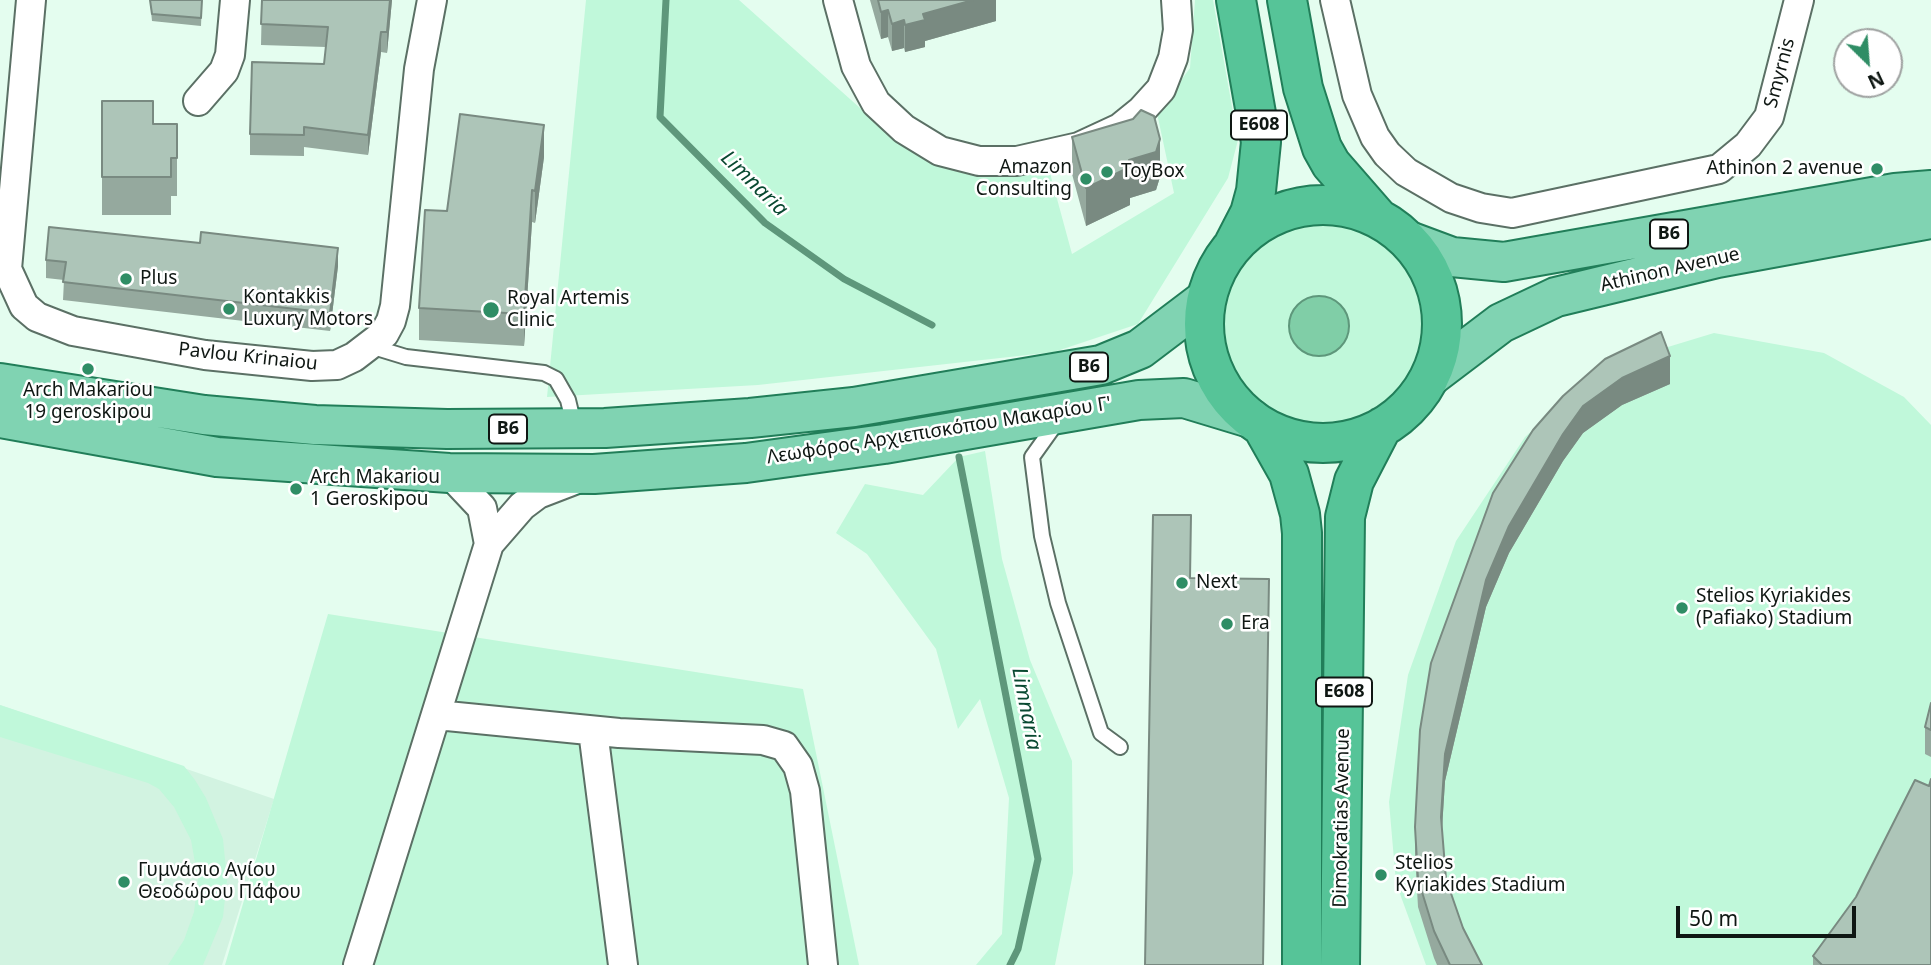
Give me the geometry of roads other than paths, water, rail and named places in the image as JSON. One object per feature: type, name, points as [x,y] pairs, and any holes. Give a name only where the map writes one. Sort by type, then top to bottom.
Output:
[{"type":"highway","name":"E608","points":[[1236,0],[1261,142],[1256,191],[1250,213],[1216,271],[1206,299],[1204,335],[1213,371],[1225,392],[1256,423],[1289,438],[1325,443],[1349,440],[1382,427],[1415,400],[1431,376],[1442,341],[1441,305],[1430,271],[1409,241],[1378,218],[1331,163],[1322,148],[1303,88],[1287,0]]},
{"type":"highway","name":"E608","points":[[1233,246],[1260,223],[1293,209],[1337,205],[1378,218]]},
{"type":"highway","name":"Dimokratias Avenue","points":[[1256,423],[1289,474],[1300,514],[1302,533],[1302,965]]},
{"type":"highway","name":"Dimokratias Avenue","points":[[1340,965],[1345,517],[1354,481],[1382,427]]},
{"type":"main road","name":"Athinon Avenue","points":[[1409,241],[1452,257],[1504,262],[1895,193],[1931,190]]},
{"type":"main road","name":"Athinon Avenue","points":[[1431,376],[1501,323],[1556,296],[1717,258],[1931,219]]},
{"type":"main road","name":"Λεωφόρος Αρχιεπισκόπου Μακαρίου Γ'","points":[[0,383],[204,415],[315,425],[447,429],[574,428],[750,418],[854,407],[1101,365],[1140,349],[1206,299]]},
{"type":"main road","name":"Λεωφόρος Αρχιεπισκόπου Μακαρίου Γ'","points":[[0,418],[217,457],[449,473],[594,474],[746,463],[815,454],[1139,400],[1184,398],[1256,423]]},
{"type":"street","name":"Pavlou Krinaiou","points":[[31,0],[7,269],[24,306],[37,317],[73,331],[205,355],[312,366],[337,365],[370,346],[384,334],[395,306],[419,69],[432,0]]},
{"type":"street","points":[[198,101],[224,71],[230,55],[235,0]]},
{"type":"street","points":[[838,0],[856,66],[876,103],[904,129],[940,151],[979,161],[1017,161],[1079,147],[1120,128],[1141,111],[1161,89],[1173,58],[1178,30],[1176,0]]},
{"type":"street","name":"Smyrnis","points":[[1335,0],[1357,95],[1375,137],[1406,172],[1451,198],[1481,208],[1512,213],[1718,169],[1748,145],[1769,117],[1799,0]]},
{"type":"street","points":[[449,473],[482,508],[489,544]]},
{"type":"street","points":[[358,965],[489,544],[508,518],[538,494],[594,474]]},
{"type":"street","points":[[437,715],[593,731],[763,740],[783,746],[798,766],[805,791],[823,965]]},
{"type":"street","points":[[593,731],[623,965]]},
{"type":"lane","points":[[370,346],[406,357],[544,373],[556,379],[568,400],[574,428]]},
{"type":"lane","points":[[1064,412],[1032,457],[1042,537],[1059,603],[1101,733],[1120,747]]},
{"type":"waterway","name":"Limnaria","points":[[666,0],[660,117],[765,223],[844,279],[932,325]]},
{"type":"waterway","name":"Limnaria","points":[[959,457],[1038,859],[1018,949],[1010,965]]},
{"type":"place","name":"Athinon 2 avenue","points":[[1877,169]]},
{"type":"place","name":"ToyBox","points":[[1107,172]]},
{"type":"place","name":"Amazon Consulting","points":[[1086,179]]},
{"type":"place","name":"Plus","points":[[126,279]]},
{"type":"place","name":"Kontakkis Luxury Motors","points":[[229,309]]},
{"type":"place","name":"Royal Artemis Clinic","points":[[491,310]]},
{"type":"place","name":"Arch Makariou 19 geroskipou","points":[[88,369]]},
{"type":"place","name":"Arch Makariou 1 Geroskipou","points":[[296,489]]},
{"type":"place","name":"Next","points":[[1182,583]]},
{"type":"place","name":"Stelios Kyriakides (Pafiako) Stadium","points":[[1682,608]]},
{"type":"place","name":"Era","points":[[1227,624]]},
{"type":"place","name":"Stelios Kyriakides Stadium","points":[[1381,875]]},
{"type":"place","name":"Γυμνάσιο Αγίου Θεοδώρου Πάφου","points":[[124,882]]}]
